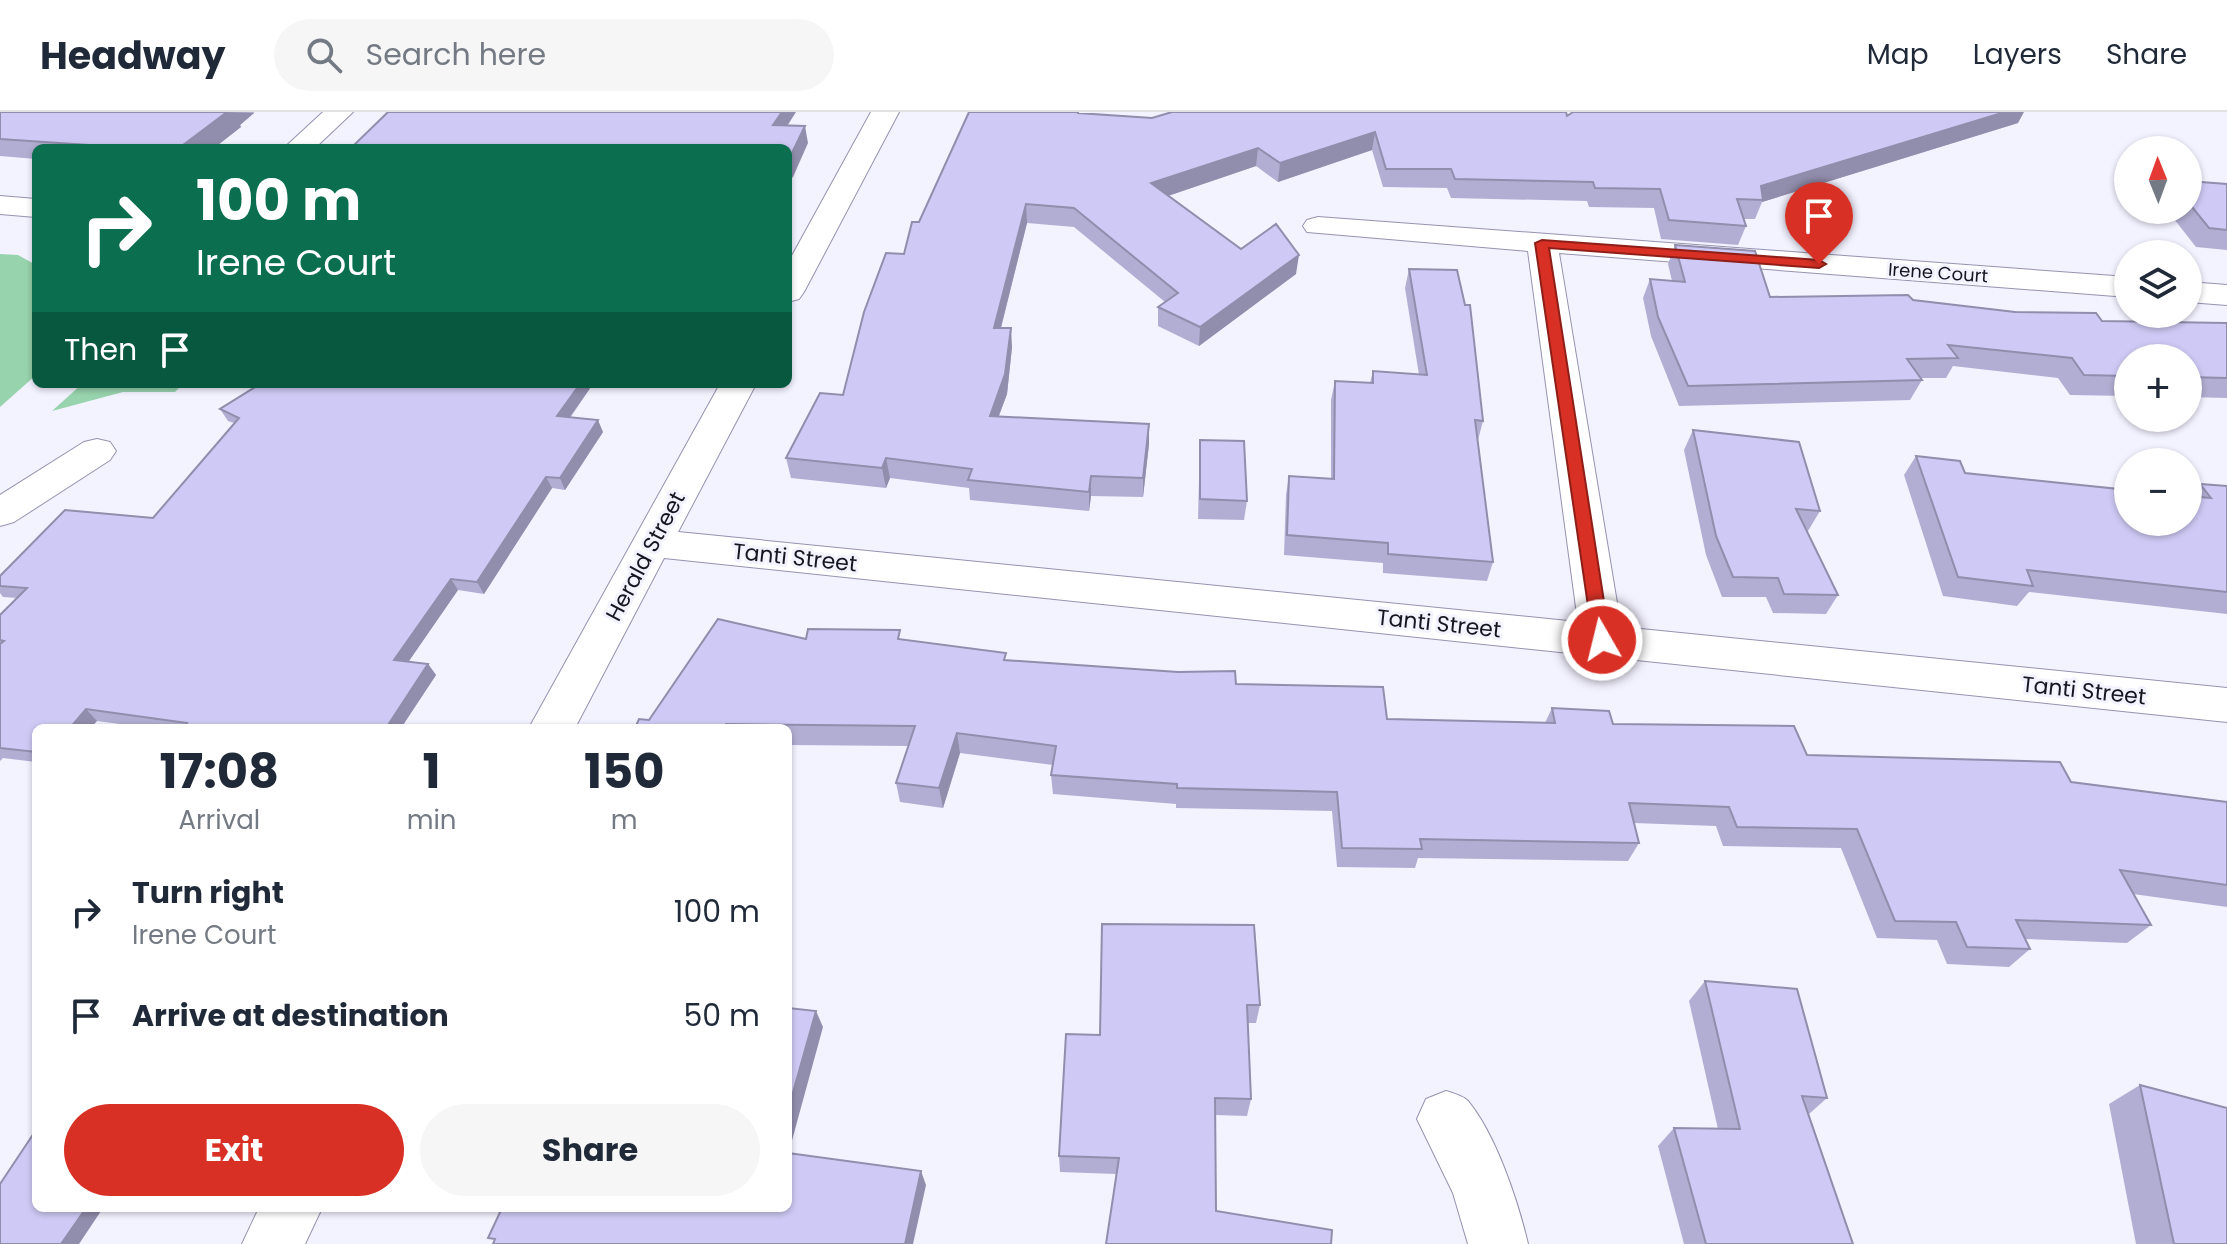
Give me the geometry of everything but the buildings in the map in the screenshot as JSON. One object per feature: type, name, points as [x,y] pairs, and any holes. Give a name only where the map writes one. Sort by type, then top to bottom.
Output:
[{"type":"street","points":[[303,144],[339,112]]},
{"type":"street","points":[[792,275],[885,112]]},
{"type":"street","points":[[0,205],[32,208]]},
{"type":"street","name":"Irene Court","points":[[1318,226],[2114,286]]},
{"type":"street","points":[[1542,243],[1602,640]]},
{"type":"street","points":[[2202,293],[2227,295]]},
{"type":"street","name":"Herald Street","points":[[554,724],[736,388]]},
{"type":"street","points":[[0,513],[97,451]]},
{"type":"street","name":"Tanti Street","points":[[652,543],[2227,705]]},
{"type":"street","points":[[1446,1119],[1472,1165],[1494,1221],[1498,1244]]},
{"type":"street","points":[[272,1244],[290,1212]]},
{"type":"green space","points":[[0,254],[18,255],[32,263],[32,379],[0,407]]},
{"type":"green space","points":[[78,388],[179,388],[175,392],[123,392],[52,411]]},
{"type":"route","points":[[1602,640],[1542,243],[1819,264]]}]
